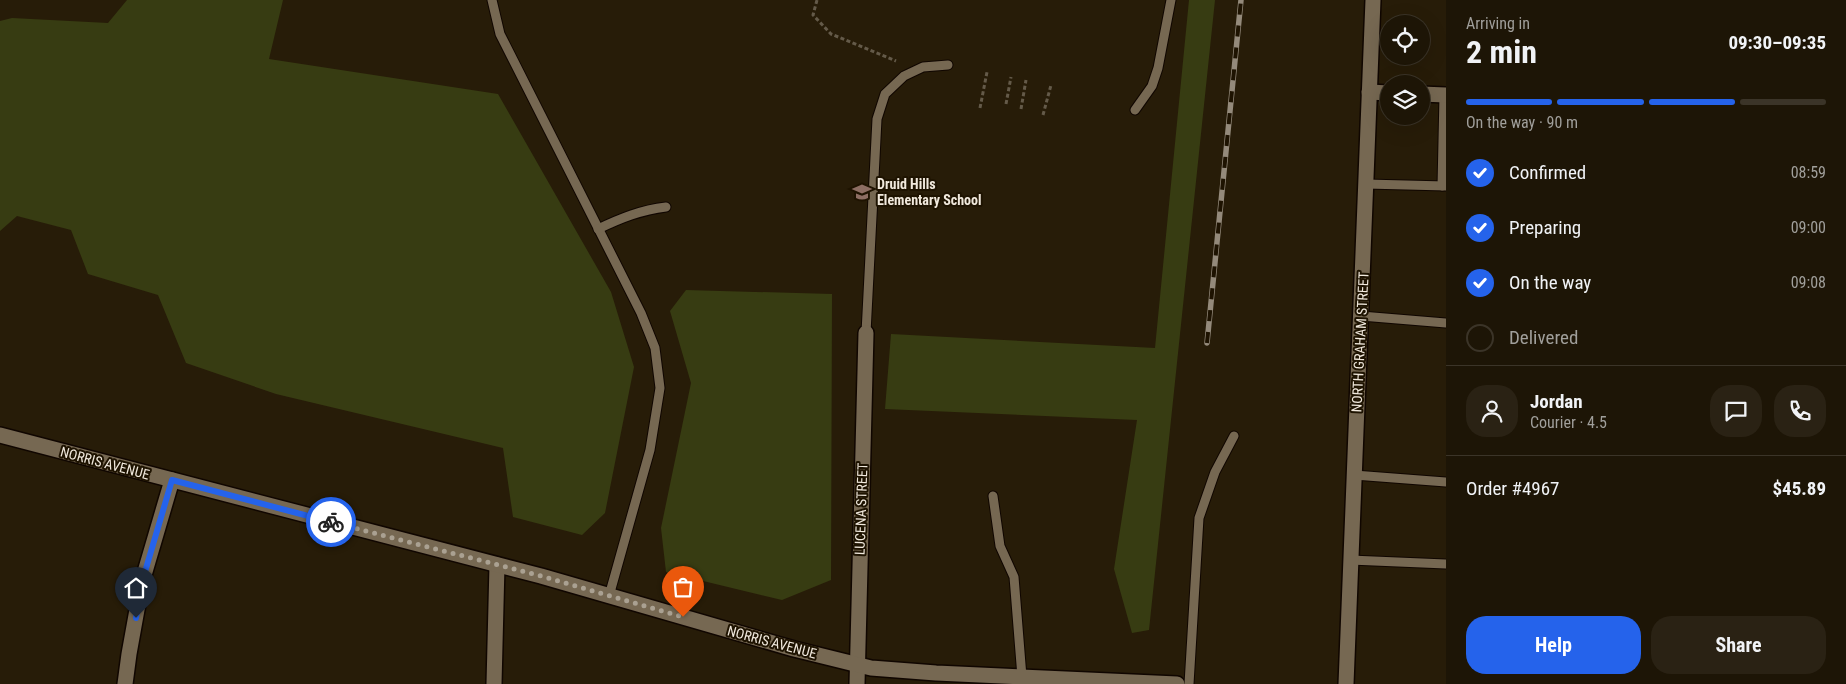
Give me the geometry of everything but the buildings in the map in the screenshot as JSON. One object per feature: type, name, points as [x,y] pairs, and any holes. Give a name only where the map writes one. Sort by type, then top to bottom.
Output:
[{"type":"street","name":"NORTH GRAHAM STREET","points":[[1346,684],[1373,0]]},
{"type":"street","points":[[1369,92],[1380,93]]},
{"type":"street","points":[[1430,94],[1445,95]]},
{"type":"street","name":"LUCENA STREET","points":[[856,684],[866,333]]},
{"type":"street","name":"NORRIS AVENUE","points":[[0,435],[497,565],[794,649],[871,668],[1177,684]]},
{"type":"street","points":[[125,684],[142,582],[172,480]]},
{"type":"street","points":[[494,684],[497,565]]},
{"type":"lane","points":[[492,0],[500,34],[641,313],[655,348],[660,388],[650,450],[609,596]]},
{"type":"lane","points":[[1134,110],[1152,86],[1158,68],[1171,0]]},
{"type":"lane","points":[[866,333],[877,119],[884,94],[904,76],[923,66],[948,65]]},
{"type":"lane","points":[[1366,184],[1444,186],[1445,95]]},
{"type":"lane","points":[[598,229],[625,216],[666,206]]},
{"type":"lane","points":[[1361,316],[1446,323]]},
{"type":"lane","points":[[1189,684],[1199,518],[1215,472],[1234,436]]},
{"type":"lane","points":[[1354,475],[1446,482]]},
{"type":"lane","points":[[993,496],[1000,546],[1014,577],[1022,677]]},
{"type":"lane","points":[[1350,560],[1446,564]]},
{"type":"path","points":[[816,0],[813,15],[831,34],[896,61]]},
{"type":"path","points":[[980,108],[987,72]]},
{"type":"path","points":[[1006,104],[1011,77]]},
{"type":"path","points":[[1021,109],[1026,80]]},
{"type":"path","points":[[1043,115],[1052,85]]},
{"type":"green space","points":[[127,0],[283,0],[269,59],[498,94],[611,292],[634,367],[605,513],[582,535],[513,517],[503,448],[276,394],[186,363],[158,295],[88,274],[71,230],[17,216],[0,231],[0,21],[12,18],[108,23]]},
{"type":"green space","points":[[1189,0],[1215,0],[1149,630],[1132,633],[1114,569],[1137,420],[885,409],[891,334],[1155,348]]},
{"type":"green space","points":[[686,290],[832,294],[831,580],[782,600],[666,572],[661,528],[691,383],[670,311]]},
{"type":"railway","points":[[1207,343],[1241,0]]},
{"type":"way so far","points":[[331,522],[541,576],[683,617]]},
{"type":"place","name":"Druid Hills Elementary School","points":[[862,192]]},
{"type":"route","points":[[136,618],[142,582],[172,480],[331,522]]}]
